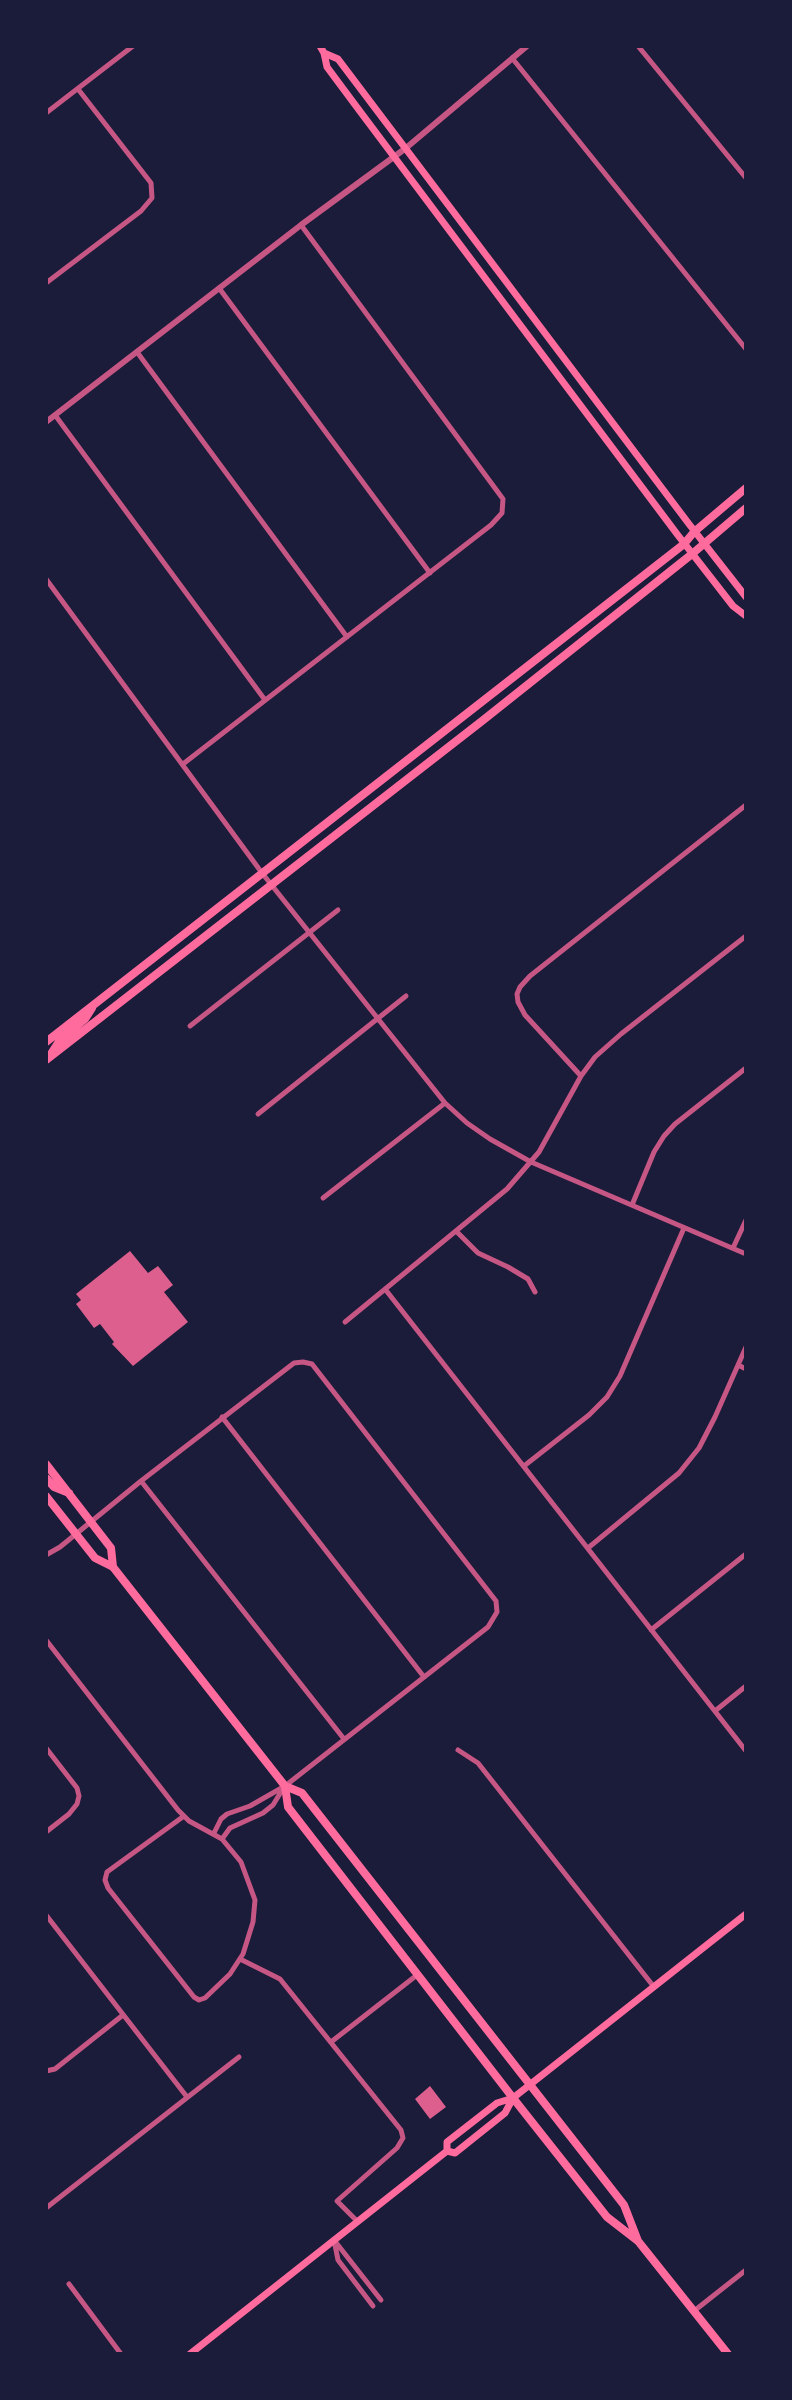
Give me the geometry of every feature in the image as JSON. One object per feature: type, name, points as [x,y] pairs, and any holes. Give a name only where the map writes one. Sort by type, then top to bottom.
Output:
[{"type":"main road","points":[[322,49],[338,59],[746,597]]},
{"type":"main road","points":[[322,49],[327,67],[684,544],[733,606],[746,616]]},
{"type":"main road","points":[[47,1057],[48,1040],[684,544],[746,488]]},
{"type":"main road","points":[[47,1057],[482,721],[746,508]]},
{"type":"main road","points":[[472,709],[482,721]]},
{"type":"main road","points":[[47,1057],[60,1040],[85,1019],[93,1005]]},
{"type":"main road","points":[[46,1464],[111,1548],[113,1567]]},
{"type":"main road","points":[[46,1478],[54,1487],[69,1493]]},
{"type":"main road","points":[[46,1496],[95,1558],[113,1567],[285,1786],[302,1793],[624,2205],[638,2241]]},
{"type":"main road","points":[[285,1786],[288,1807],[417,1975],[607,2217],[638,2241],[728,2354]]},
{"type":"main road","points":[[362,1904],[378,1891]]},
{"type":"main road","points":[[447,2151],[447,2142],[457,2134],[497,2103],[513,2098],[746,1914]]},
{"type":"main road","points":[[447,2151],[455,2153],[505,2113],[513,2098]]},
{"type":"main road","points":[[190,2354],[447,2151]]},
{"type":"street","points":[[46,113],[133,46]]},
{"type":"street","points":[[322,49],[332,46]]},
{"type":"street","points":[[46,422],[301,225],[395,157],[527,46]]},
{"type":"street","points":[[638,46],[746,178]]},
{"type":"street","points":[[512,58],[746,349]]},
{"type":"street","points":[[46,283],[141,211],[152,198],[151,183],[78,89]]},
{"type":"street","points":[[183,764],[430,573],[502,513],[503,499],[301,225]]},
{"type":"street","points":[[219,288],[430,573]]},
{"type":"street","points":[[137,352],[347,637]]},
{"type":"street","points":[[55,415],[265,700]]},
{"type":"street","points":[[46,579],[271,885],[445,1103],[490,1139],[531,1162],[746,1254]]},
{"type":"street","points":[[581,1076],[525,1015],[518,1002],[520,987],[746,805]]},
{"type":"street","points":[[190,1026],[338,910]]},
{"type":"street","points":[[345,1322],[507,1189],[539,1152],[581,1076],[595,1057],[746,936]]},
{"type":"street","points":[[258,1114],[406,996]]},
{"type":"street","points":[[632,1205],[664,1136],[746,1068]]},
{"type":"street","points":[[323,1198],[445,1103]]},
{"type":"street","points":[[732,1248],[746,1220]]},
{"type":"street","points":[[524,1466],[607,1397],[620,1376],[684,1228]]},
{"type":"street","points":[[457,1232],[478,1253],[528,1279],[535,1292]]},
{"type":"street","points":[[385,1289],[746,1751]]},
{"type":"street","points":[[588,1548],[679,1473],[699,1448],[746,1347]]},
{"type":"street","points":[[46,1555],[222,1417],[294,1363],[303,1362],[312,1364],[496,1601],[497,1612],[488,1627],[285,1786],[250,1806],[227,1814],[214,1833]]},
{"type":"street","points":[[738,1365],[746,1369]]},
{"type":"street","points":[[222,1417],[424,1677]]},
{"type":"street","points":[[141,1481],[344,1739]]},
{"type":"street","points":[[651,1630],[746,1554]]},
{"type":"street","points":[[46,1640],[184,1816],[222,1839],[241,1862],[255,1900],[253,1922],[240,1959],[230,1974],[199,2000],[108,1888],[105,1880],[107,1872],[184,1816]]},
{"type":"street","points":[[715,1711],[746,1686]]},
{"type":"street","points":[[46,1748],[77,1788],[79,1796],[69,1814],[46,1832]]},
{"type":"street","points":[[458,1750],[478,1763],[654,1987]]},
{"type":"street","points":[[222,1839],[230,1828],[273,1805],[285,1786]]},
{"type":"street","points":[[46,1915],[187,2097]]},
{"type":"street","points":[[240,1959],[280,1979],[401,2130],[403,2138],[397,2148],[337,2201],[357,2221]]},
{"type":"street","points":[[331,2042],[417,1975]]},
{"type":"street","points":[[46,2071],[55,2069],[123,2015]]},
{"type":"street","points":[[46,2208],[239,2057]]},
{"type":"street","points":[[334,2240],[381,2300]]},
{"type":"street","points":[[334,2240],[338,2260],[373,2306]]},
{"type":"street","points":[[694,2311],[746,2270]]},
{"type":"street","points":[[69,2284],[121,2354]]},
{"type":"building","points":[[130,1251],[148,1273],[158,1266],[173,1285],[164,1292],[188,1322],[133,1366],[112,1344],[114,1342],[100,1324],[94,1328],[76,1304],[81,1300],[76,1294]]},
{"type":"building","points":[[430,2086],[446,2107],[430,2119],[415,2099]]}]
